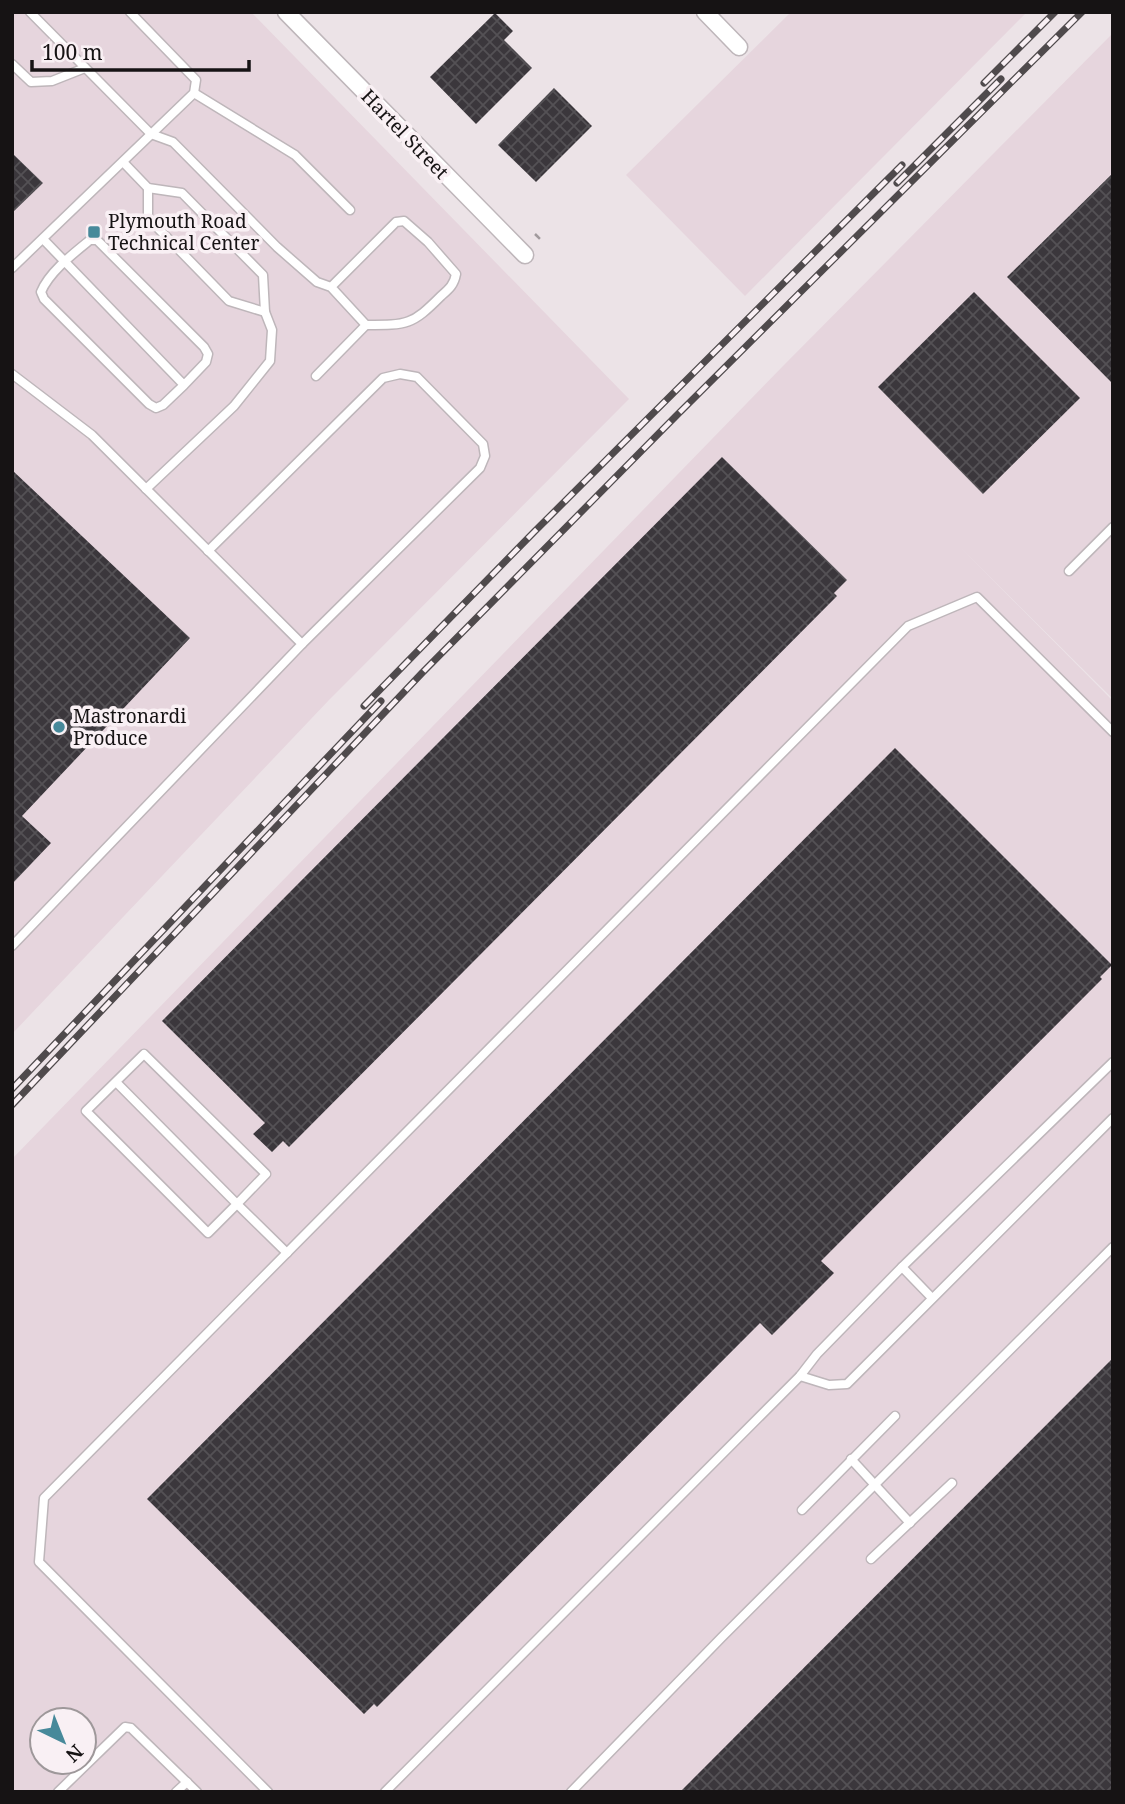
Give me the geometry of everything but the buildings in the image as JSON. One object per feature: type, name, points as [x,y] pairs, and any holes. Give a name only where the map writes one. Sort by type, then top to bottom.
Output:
[{"type":"street","name":"Hartel Street","points":[[286,12],[525,255]]},
{"type":"street","points":[[705,12],[739,47]]},
{"type":"lane","points":[[30,12],[151,134],[173,142],[277,247],[317,282],[331,287],[366,325]]},
{"type":"lane","points":[[12,268],[194,93],[196,80],[130,12]]},
{"type":"lane","points":[[12,64],[31,82],[52,82],[85,68]]},
{"type":"lane","points":[[194,93],[295,155],[350,210]]},
{"type":"lane","points":[[123,162],[148,188],[182,193],[263,275],[265,312],[272,330],[270,361],[234,406],[146,489]]},
{"type":"lane","points":[[148,188],[148,218],[229,301],[265,312]]},
{"type":"lane","points":[[316,376],[366,325],[407,323],[419,318],[454,284],[456,274],[428,242],[404,221],[396,222],[331,287]]},
{"type":"lane","points":[[43,239],[184,385]]},
{"type":"lane","points":[[90,240],[97,240],[204,347],[208,354],[206,362],[184,385],[163,405],[156,408],[149,404],[44,299],[41,292],[44,284],[90,240]]},
{"type":"lane","points":[[12,374],[92,435],[302,644]]},
{"type":"lane","points":[[12,946],[302,644],[481,468],[485,456],[483,444],[417,377],[401,374],[383,378],[208,551]]},
{"type":"lane","points":[[1069,571],[1113,527]]},
{"type":"lane","points":[[268,1792],[38,1562],[44,1498],[908,626],[977,597],[1113,732]]},
{"type":"lane","points":[[144,1054],[266,1174],[237,1204],[208,1233],[86,1111],[144,1054]]},
{"type":"lane","points":[[385,1792],[800,1376],[817,1354],[902,1266],[1113,1062]]},
{"type":"lane","points":[[116,1082],[287,1253]]},
{"type":"lane","points":[[800,1376],[829,1385],[846,1384],[1113,1118]]},
{"type":"lane","points":[[571,1792],[1113,1247]]},
{"type":"lane","points":[[902,1266],[932,1298]]},
{"type":"lane","points":[[802,1510],[895,1416]]},
{"type":"lane","points":[[851,1459],[910,1522]]},
{"type":"lane","points":[[871,1559],[952,1483]]},
{"type":"lane","points":[[58,1792],[125,1727],[131,1728],[197,1792]]},
{"type":"lane","points":[[176,1792],[187,1782]]},
{"type":"path","points":[[535,234],[541,240]]},
{"type":"shaded area","name":"Plymouth Road Technical Center","points":[[12,12],[251,12],[629,399],[329,700],[12,1034]]},
{"type":"shaded area","points":[[791,12],[1027,12],[745,296],[626,175]]},
{"type":"shaded area","points":[[1113,33],[1113,699],[961,548],[1113,701],[1113,1792],[12,1792],[12,1159],[782,367]]},
{"type":"railway","points":[[984,83],[1055,12]]},
{"type":"railway","points":[[12,1105],[422,673],[1082,12]]},
{"type":"railway","points":[[897,183],[1001,79]]},
{"type":"railway","points":[[364,706],[534,532],[902,165]]},
{"type":"railway","points":[[12,1089],[381,701]]},
{"type":"place","name":"Plymouth Road Technical Center","points":[[94,232]]},
{"type":"place","name":"Mastronardi Produce","points":[[59,727]]}]
